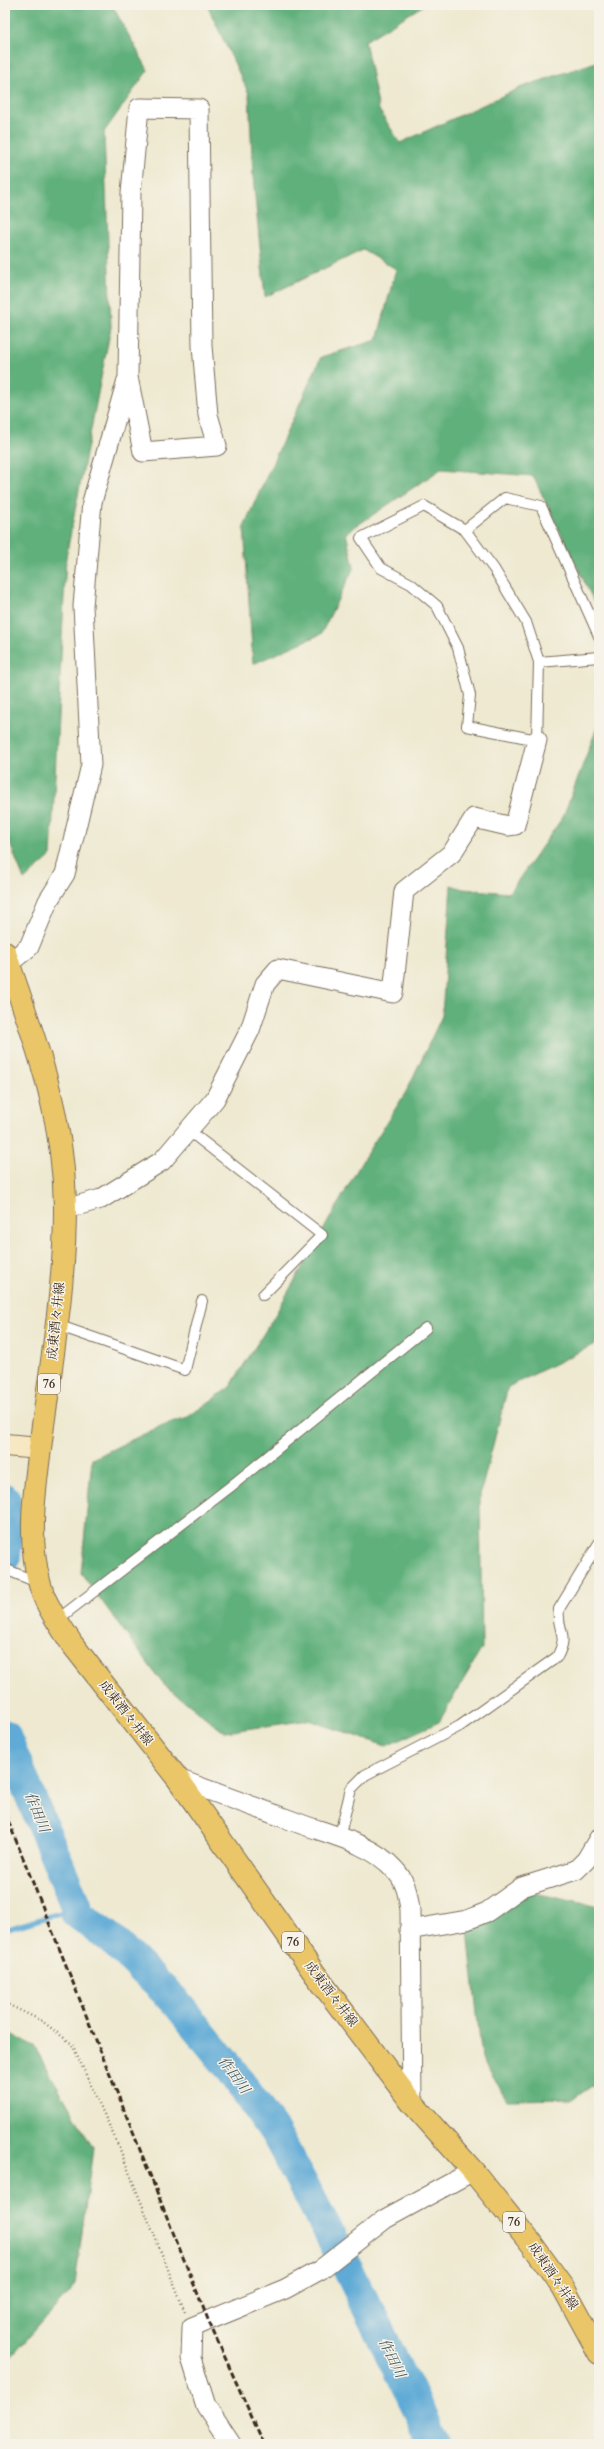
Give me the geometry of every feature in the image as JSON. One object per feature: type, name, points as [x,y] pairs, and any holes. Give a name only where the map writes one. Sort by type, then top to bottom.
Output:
[{"type":"main road","name":"成東酒々井線","points":[[7,958],[44,1065],[58,1124],[65,1209],[57,1324],[40,1448],[33,1528],[34,1554],[39,1583],[57,1620],[72,1644],[178,1779],[315,1974],[412,2103],[473,2171],[531,2243],[563,2288],[599,2353]]},
{"type":"street","points":[[7,958],[29,947],[48,901],[65,874],[91,765],[83,606],[92,502],[128,377],[131,193],[139,108],[199,110],[202,346],[208,415],[216,446],[143,452],[128,377]]},
{"type":"street","points":[[65,1209],[102,1199],[162,1161],[215,1099],[250,1030],[265,984],[278,969],[393,994],[404,891],[452,853],[474,818],[508,826],[515,825],[537,740]]},
{"type":"street","points":[[5,1445],[40,1448]]},
{"type":"street","points":[[178,1779],[339,1838],[376,1854],[394,1868],[404,1880],[408,1894],[412,2103]]},
{"type":"street","points":[[409,1930],[467,1920],[487,1912],[522,1887],[576,1870],[586,1860],[599,1838]]},
{"type":"street","points":[[231,2444],[206,2406],[191,2358],[192,2327],[209,2322],[291,2286],[320,2270],[385,2219],[473,2171]]},
{"type":"lane","points":[[465,530],[505,498],[541,506],[599,636]]},
{"type":"lane","points":[[424,506],[465,530],[494,569],[526,622],[539,662],[537,740],[467,726],[470,695],[458,648],[437,606],[411,584],[380,568],[361,538],[424,506]]},
{"type":"lane","points":[[539,662],[599,657]]},
{"type":"lane","points":[[188,1130],[322,1235],[263,1295]]},
{"type":"lane","points":[[57,1324],[185,1370],[202,1301]]},
{"type":"lane","points":[[57,1620],[230,1487],[426,1328]]},
{"type":"lane","points":[[339,1838],[351,1789],[365,1775],[460,1726],[557,1657],[564,1644],[563,1633],[558,1619],[559,1609],[599,1543]]},
{"type":"lane","points":[[5,1569],[39,1583]]},
{"type":"path","points":[[5,2003],[42,2021],[72,2044],[118,2148],[192,2327]]},
{"type":"green space","points":[[5,5],[112,5],[148,70],[104,132],[111,327],[66,557],[51,856],[24,880],[5,831]]},
{"type":"green space","points":[[207,5],[424,5],[365,41],[379,110],[400,143],[522,87],[599,61],[599,612],[533,476],[441,469],[346,533],[354,567],[321,634],[253,664],[244,526],[321,357],[377,340],[396,269],[363,250],[265,297],[253,176],[249,94]]},
{"type":"green space","points":[[599,722],[599,1342],[508,1387],[480,1495],[482,1648],[439,1722],[386,1746],[309,1720],[224,1732],[163,1684],[81,1573],[92,1459],[165,1424],[188,1417],[230,1387],[274,1317],[364,1158],[406,1092],[442,1016],[451,885],[463,889],[509,893],[563,817]]},
{"type":"green space","points":[[530,1892],[599,1907],[599,2081],[573,2099],[507,2100],[482,2059],[467,1923]]},
{"type":"green space","points":[[5,2031],[34,2046],[93,2148],[75,2285],[5,2364]]},
{"type":"waterway","name":"作田川","points":[[5,1499],[7,1540],[5,1559]]},
{"type":"waterway","name":"作田川","points":[[5,1735],[76,1906],[76,1913],[110,1938],[174,2000],[232,2071],[276,2134],[348,2269],[435,2444]]},
{"type":"waterway","points":[[5,1930],[63,1912],[76,1913]]},
{"type":"railway","points":[[5,1813],[209,2322],[264,2444]]}]
